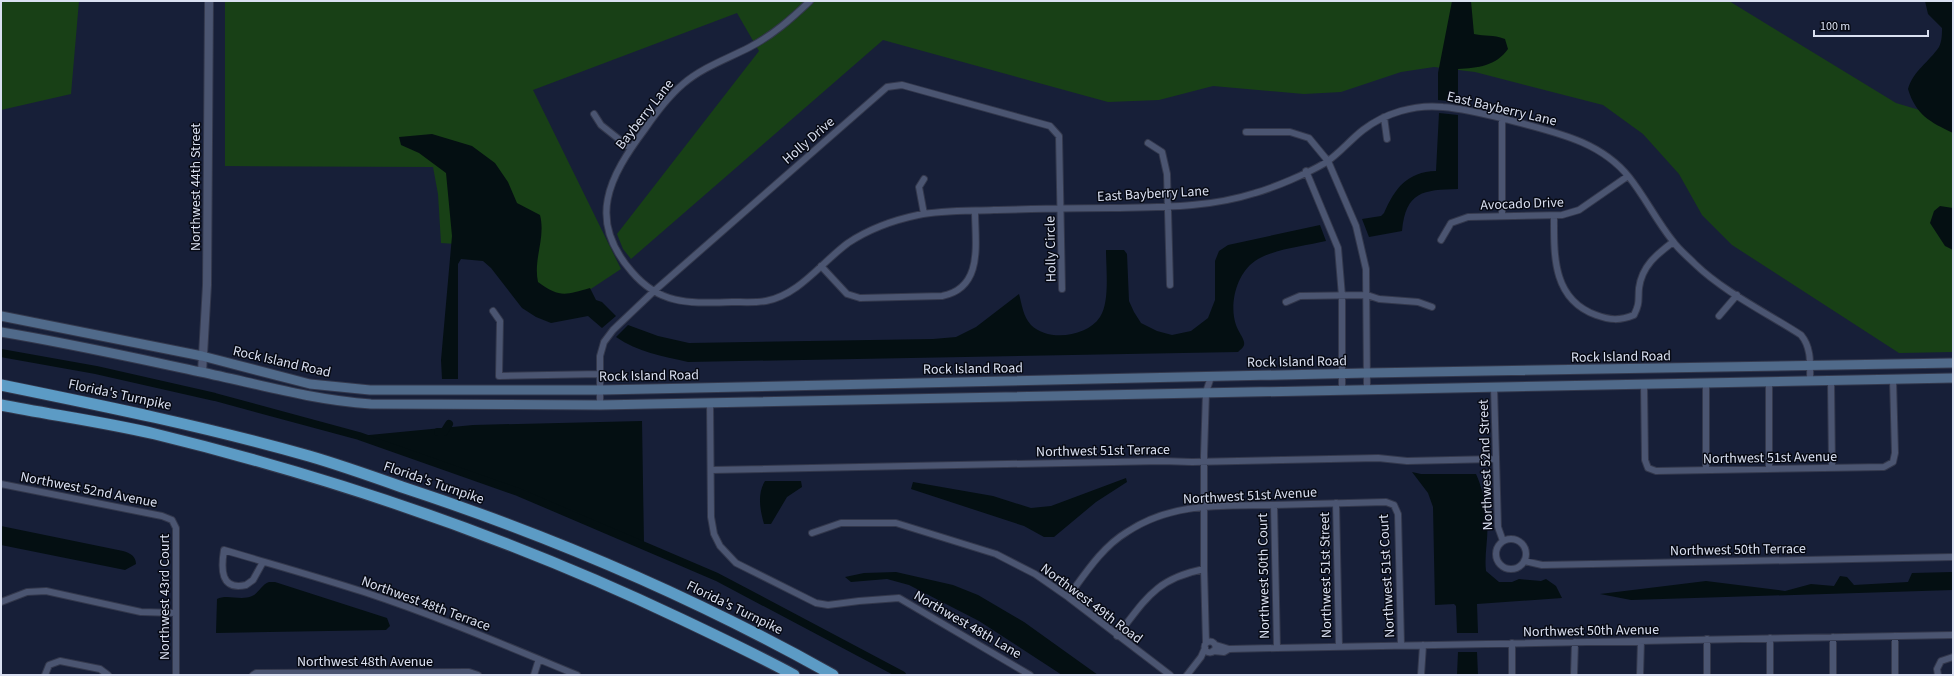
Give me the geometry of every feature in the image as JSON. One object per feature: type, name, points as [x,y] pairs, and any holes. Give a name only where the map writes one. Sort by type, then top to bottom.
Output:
[{"type":"highway","name":"Florida's Turnpike","points":[[1,385],[159,417],[310,456],[478,512],[613,566],[765,637],[834,675]]},
{"type":"highway","points":[[1,405],[161,436],[306,475],[472,530],[608,584],[763,658],[794,675]]},
{"type":"main road","name":"Rock Island Road","points":[[1,316],[202,356],[310,384],[370,390],[601,390],[1367,373],[1953,363]]},
{"type":"main road","name":"Rock Island Road","points":[[1,332],[202,372],[322,399],[370,404],[600,404],[1367,388],[1706,384],[1953,378]]},
{"type":"main road","points":[[322,399],[324,386]]},
{"type":"street","name":"Northwest 44th Street","points":[[202,372],[207,285],[209,1]]},
{"type":"street","name":"Bayberry Lane","points":[[653,292],[643,285],[622,261],[612,242],[607,218],[608,197],[614,174],[630,148],[654,116],[681,85],[707,67],[752,46],[781,28],[810,1]]},
{"type":"street","name":"Holly Drive","points":[[600,404],[600,356],[604,342],[613,330],[653,292],[887,87],[902,85],[1050,126],[1060,136],[1061,208]]},
{"type":"street","name":"East Bayberry Lane","points":[[653,292],[670,298],[694,303],[764,302],[783,296],[850,242],[882,225],[902,218],[924,214],[1061,208],[1169,207],[1200,205],[1236,199],[1263,191],[1328,161],[1364,128],[1384,117],[1405,110],[1437,106],[1458,108],[1502,118],[1573,137],[1597,149],[1614,162],[1628,176],[1673,242],[1701,269],[1737,295],[1800,335],[1807,342],[1810,382]]},
{"type":"street","points":[[594,114],[601,125],[630,148]]},
{"type":"street","points":[[1384,117],[1387,139]]},
{"type":"street","points":[[1502,118],[1502,215]]},
{"type":"street","points":[[1246,132],[1290,132],[1309,138],[1328,161],[1356,226],[1366,269],[1367,388]]},
{"type":"street","points":[[1148,143],[1162,152],[1167,174],[1170,285]]},
{"type":"street","points":[[1306,171],[1338,248],[1342,296],[1342,389]]},
{"type":"street","name":"Avocado Drive","points":[[1441,240],[1451,222],[1468,217],[1502,215],[1562,216],[1579,210],[1628,176]]},
{"type":"street","points":[[924,179],[919,187],[924,214]]},
{"type":"street","name":"Holly Circle","points":[[1061,208],[1062,289]]},
{"type":"street","points":[[821,266],[847,294],[860,298],[942,296],[951,294],[962,288],[971,275],[975,260],[974,211]]},
{"type":"street","points":[[1554,216],[1554,257],[1559,280],[1567,294],[1577,304],[1590,313],[1610,320],[1622,320],[1634,315],[1639,304],[1639,290],[1642,274],[1654,256],[1673,242]]},
{"type":"street","points":[[1286,302],[1300,296],[1367,295],[1379,299],[1418,302],[1432,307]]},
{"type":"street","points":[[1719,316],[1737,295]]},
{"type":"street","points":[[493,312],[500,321],[500,376],[600,374]]},
{"type":"street","points":[[1187,675],[1200,657],[1210,647],[1206,629],[1203,506],[1206,392],[1211,377]]},
{"type":"street","name":"Northwest 51st Avenue","points":[[1644,385],[1645,460],[1648,468],[1656,471],[1884,467],[1893,462],[1895,453],[1893,380]]},
{"type":"street","points":[[1831,381],[1832,468]]},
{"type":"street","points":[[1769,382],[1769,469]]},
{"type":"street","points":[[1706,384],[1706,470]]},
{"type":"street","name":"Northwest 52nd Street","points":[[1494,387],[1498,527],[1503,541]]},
{"type":"street","name":"Northwest 48th Lane","points":[[710,402],[712,528],[720,546],[736,563],[816,603],[828,605],[899,598],[1030,675]]},
{"type":"street","name":"Northwest 51st Terrace","points":[[711,470],[1162,461],[1204,462],[1378,458],[1407,461],[1495,459]]},
{"type":"street","name":"Northwest 52nd Avenue","points":[[1,484],[162,516],[172,520]]},
{"type":"street","name":"Northwest 51st Avenue","points":[[1068,597],[1102,553],[1125,533],[1146,521],[1172,511],[1203,506],[1386,502],[1394,505]]},
{"type":"street","name":"Northwest 51st Street","points":[[1336,503],[1339,646]]},
{"type":"street","name":"Northwest 50th Court","points":[[1274,505],[1277,648]]},
{"type":"street","name":"Northwest 51st Court","points":[[1394,505],[1398,514],[1401,645]]},
{"type":"street","name":"Northwest 43rd Court","points":[[172,520],[176,528],[176,675]]},
{"type":"street","name":"Northwest 49th Road","points":[[812,533],[841,523],[896,523],[996,554],[1035,574],[1068,597],[1117,636],[1170,675]]},
{"type":"street","points":[[1511,539],[1519,542],[1524,548],[1524,561],[1517,568],[1507,568],[1502,566],[1499,563],[1496,554],[1497,549],[1503,541],[1511,539]]},
{"type":"street","name":"Northwest 48th Terrace","points":[[264,562],[253,580],[246,585],[231,585],[227,582],[221,566],[224,550],[264,562],[365,593],[481,635],[577,675]]},
{"type":"street","name":"Northwest 50th Terrace","points":[[1524,561],[1542,565],[1953,557]]},
{"type":"street","points":[[1117,636],[1147,597],[1160,585],[1182,573],[1204,569]]},
{"type":"street","points":[[1,602],[27,592],[46,591],[141,612],[176,613]]},
{"type":"street","name":"Northwest 50th Avenue","points":[[1210,647],[1229,649],[1953,635]]},
{"type":"street","points":[[1895,636],[1895,675]]},
{"type":"street","points":[[1833,637],[1833,675]]},
{"type":"street","points":[[1770,638],[1770,675]]},
{"type":"street","points":[[1707,639],[1707,675]]},
{"type":"street","points":[[1640,675],[1641,641]]},
{"type":"street","points":[[1574,675],[1576,642]]},
{"type":"street","points":[[1512,643],[1512,675]]},
{"type":"street","points":[[1422,645],[1422,675]]},
{"type":"street","points":[[1938,675],[1937,669],[1941,661],[1953,657]]},
{"type":"street","points":[[534,675],[539,659]]},
{"type":"street","points":[[44,675],[49,665],[60,661],[100,669],[108,675]]},
{"type":"street","name":"Northwest 48th Avenue","points":[[253,675],[469,672],[478,675]]},
{"type":"green space","points":[[1,1],[79,1],[71,94],[1,110]]},
{"type":"green space","points":[[225,1],[1729,1],[1896,103],[1953,120],[1953,352],[1899,353],[1732,245],[1702,215],[1679,174],[1643,134],[1603,105],[1475,72],[1434,67],[1401,72],[1341,92],[1304,94],[1213,86],[1159,100],[1108,102],[883,40],[631,259],[623,249],[617,234],[759,51],[737,13],[533,90],[621,269],[562,308],[472,245],[441,243],[438,194],[433,167],[225,166]]},
{"type":"shaded area","points":[[1452,1],[1471,1],[1474,34],[1505,39],[1508,49],[1503,55],[1492,63],[1479,67],[1458,69],[1458,102],[1438,100],[1438,73]]},
{"type":"shaded area","points":[[1925,1],[1953,1],[1953,133],[1925,117],[1915,105],[1908,89],[1914,77],[1939,47],[1941,40],[1942,28],[1928,14]]},
{"type":"shaded area","points":[[1439,113],[1458,115],[1458,189],[1435,190],[1418,195],[1412,200],[1408,208],[1404,218],[1402,231],[1369,237],[1362,219],[1381,216],[1398,189],[1410,178],[1417,174],[1436,171]]},
{"type":"shaded area","points":[[432,134],[472,146],[495,163],[508,182],[517,203],[540,215],[542,232],[537,265],[538,282],[552,291],[563,294],[590,288],[596,300],[602,302],[616,316],[602,328],[588,316],[551,323],[536,317],[522,308],[491,268],[483,261],[461,259],[458,264],[458,379],[442,379],[441,360],[452,236],[446,173],[419,153],[401,145],[399,137]]},
{"type":"shaded area","points":[[1940,206],[1953,208],[1953,250],[1945,246],[1930,223],[1934,211]]},
{"type":"shaded area","points":[[1320,225],[1326,241],[1289,248],[1262,257],[1248,267],[1243,274],[1236,290],[1233,308],[1236,325],[1244,342],[1243,347],[1238,352],[688,362],[642,350],[616,337],[628,325],[658,336],[689,343],[933,339],[956,337],[976,327],[1019,294],[1024,314],[1031,325],[1047,334],[1067,335],[1077,333],[1094,324],[1103,311],[1107,285],[1106,250],[1124,250],[1127,254],[1129,301],[1141,323],[1157,331],[1172,335],[1191,331],[1208,318],[1215,300],[1215,261],[1219,251],[1228,245]]},
{"type":"shaded area","points":[[642,421],[644,545],[518,492],[359,436],[473,425]]},
{"type":"shaded area","points":[[1412,472],[1421,474],[1476,474],[1485,502],[1487,525],[1486,571],[1499,582],[1512,582],[1519,579],[1541,581],[1546,579],[1556,586],[1562,598],[1477,604],[1478,633],[1457,633],[1456,606],[1454,604],[1435,605],[1433,507],[1428,493]]},
{"type":"shaded area","points":[[1126,478],[1127,482],[1096,502],[1054,537],[1044,537],[1024,526],[911,489],[913,482],[993,496],[1031,508],[1051,506]]},
{"type":"shaded area","points":[[765,481],[801,481],[802,487],[787,497],[771,524],[764,524],[760,508],[761,491]]},
{"type":"shaded area","points":[[1,526],[123,551],[132,555],[136,564],[125,570],[1,545]]},
{"type":"shaded area","points":[[896,572],[953,585],[978,595],[1024,622],[1098,675],[1062,675],[979,621],[909,585],[887,579],[851,582],[845,577],[864,573]]},
{"type":"shaded area","points":[[1953,572],[1953,590],[1631,600],[1600,594],[1706,581],[1785,591],[1811,584],[1834,586],[1840,576],[1847,577],[1854,585],[1908,582],[1912,573]]},
{"type":"shaded area","points":[[269,582],[275,582],[387,618],[390,626],[386,630],[216,633],[217,599],[225,597],[243,598],[252,596]]},
{"type":"shaded area","points":[[1458,652],[1477,652],[1478,675],[1457,675]]},
{"type":"waterway","points":[[1,353],[96,370],[215,397],[359,436],[518,492],[717,577],[902,675]]},
{"type":"waterway","points":[[438,432],[444,432],[449,424]]}]
